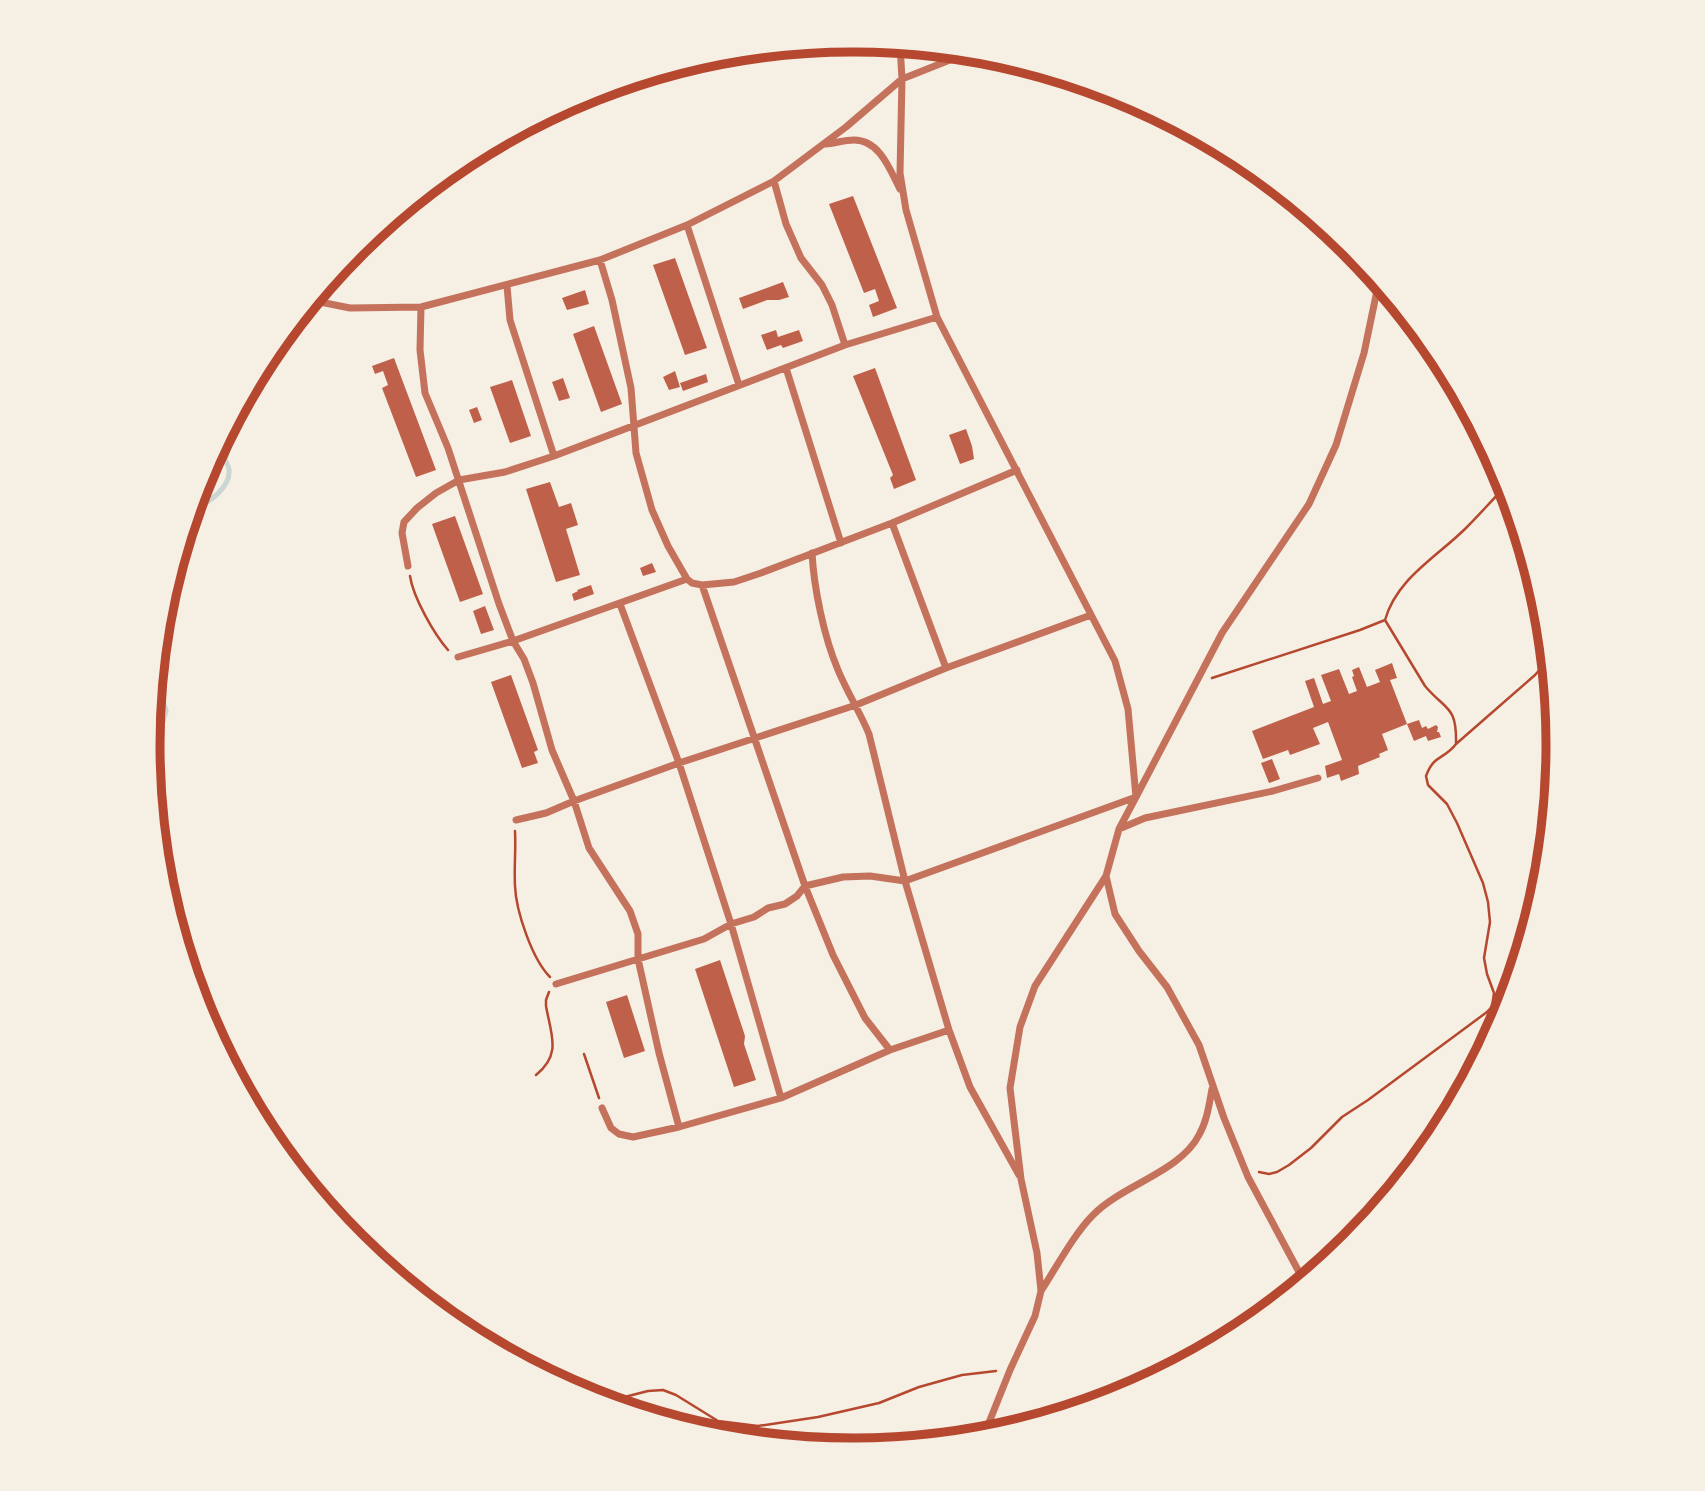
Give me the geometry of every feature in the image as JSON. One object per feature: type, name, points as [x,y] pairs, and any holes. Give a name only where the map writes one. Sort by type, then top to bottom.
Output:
[{"type":"street","points":[[901,54],[900,173],[906,210],[937,317],[1115,661],[1128,709],[1136,797]]},
{"type":"street","points":[[321,302],[350,308],[421,307],[600,260],[687,225],[775,181],[902,79],[951,59]]},
{"type":"street","points":[[823,145],[853,140],[866,142],[878,150],[904,196]]},
{"type":"street","points":[[775,181],[786,224],[801,258],[822,285],[832,305],[845,345]]},
{"type":"street","points":[[687,225],[739,385]]},
{"type":"street","points":[[600,260],[623,348],[631,388],[636,453],[652,510],[668,546],[692,583],[702,585],[734,582],[761,573],[892,523],[1017,470]]},
{"type":"street","points":[[507,286],[510,320],[554,456]]},
{"type":"street","points":[[988,1425],[1035,1317],[1041,1291],[1037,1253],[1021,1179],[1010,1088],[1020,1027],[1035,986],[1107,876],[1119,829],[1223,633],[1309,504],[1336,445],[1364,353],[1377,292]]},
{"type":"street","points":[[421,307],[420,351],[425,393],[448,448],[499,604],[533,683],[552,750],[574,801],[589,848],[630,911],[638,934],[638,959],[679,1127]]},
{"type":"street","points":[[408,566],[402,533],[404,522],[436,493],[459,480],[505,472],[554,456],[845,345],[937,317]]},
{"type":"street","points":[[786,368],[841,543]]},
{"type":"street","points":[[892,523],[946,668]]},
{"type":"street","points":[[812,553],[823,622],[836,666],[869,734],[905,881],[949,1030],[970,1087],[1021,1179]]},
{"type":"street","points":[[458,657],[513,641],[687,579]]},
{"type":"street","points":[[702,585],[805,886],[833,955],[865,1018],[890,1050]]},
{"type":"street","points":[[620,604],[679,763],[731,924],[781,1098]]},
{"type":"street","points":[[516,820],[546,813],[679,763],[856,705],[946,668],[1091,615]]},
{"type":"street","points":[[1119,829],[1145,818],[1273,792],[1318,778]]},
{"type":"street","points":[[556,984],[704,940],[731,924],[754,917],[768,908],[785,904],[805,886],[843,877],[870,876],[905,881],[1136,797]]},
{"type":"street","points":[[1107,876],[1115,914],[1167,987],[1199,1045],[1243,1164],[1299,1272]]},
{"type":"street","points":[[602,1108],[611,1128],[619,1134],[633,1137],[679,1127],[781,1098],[890,1050],[949,1030]]},
{"type":"street","points":[[1041,1291],[1092,1216],[1115,1197],[1185,1153],[1199,1137],[1208,1114],[1213,1084]]},
{"type":"path","points":[[1456,744],[1453,715],[1425,686],[1385,620],[1391,601],[1409,578],[1465,529],[1498,494]]},
{"type":"path","points":[[408,566],[411,585],[436,635],[450,653],[458,657]]},
{"type":"path","points":[[1196,683],[1385,620]]},
{"type":"path","points":[[1497,999],[1487,974],[1484,958],[1490,922],[1483,883],[1447,804],[1428,785],[1426,776],[1433,761],[1451,751],[1541,668]]},
{"type":"path","points":[[516,820],[514,887],[518,908],[533,951],[546,974],[556,984],[546,1000],[553,1048],[545,1068],[536,1075]]},
{"type":"path","points":[[1243,1164],[1269,1174],[1289,1165],[1311,1148],[1342,1117],[1487,1012],[1492,1007],[1494,993]]},
{"type":"path","points":[[1487,1012],[1493,1011]]},
{"type":"path","points":[[584,1054],[602,1108]]},
{"type":"path","points":[[745,1430],[818,1417],[879,1402],[962,1375],[1010,1370]]},
{"type":"path","points":[[620,1398],[663,1390],[718,1421],[758,1426]]},
{"type":"building","points":[[853,196],[897,308],[873,317],[869,305],[879,301],[875,289],[864,293],[829,204]]},
{"type":"building","points":[[675,258],[707,348],[685,355],[653,265]]},
{"type":"building","points":[[783,282],[789,297],[767,300],[743,309],[739,298]]},
{"type":"building","points":[[585,290],[589,304],[567,310],[562,298]]},
{"type":"building","points":[[594,326],[622,404],[601,412],[573,334]]},
{"type":"building","points":[[776,330],[778,337],[799,330],[803,341],[767,350],[761,335]]},
{"type":"building","points":[[394,358],[436,470],[416,477],[382,388],[388,385],[383,371],[375,374],[372,366]]},
{"type":"building","points":[[875,368],[916,480],[894,489],[890,478],[893,475],[853,376]]},
{"type":"building","points":[[675,371],[680,387],[669,390],[663,377]]},
{"type":"building","points":[[706,374],[708,382],[683,391],[680,383]]},
{"type":"building","points":[[563,378],[570,398],[559,401],[552,382]]},
{"type":"building","points":[[512,380],[531,436],[510,443],[490,387]]},
{"type":"building","points":[[477,407],[482,420],[474,423],[469,410]]},
{"type":"building","points":[[966,429],[974,459],[960,464],[949,435]]},
{"type":"building","points":[[550,482],[559,507],[571,503],[578,525],[566,529],[580,575],[556,582],[526,489]]},
{"type":"building","points":[[455,516],[483,594],[460,602],[432,524]]},
{"type":"building","points":[[652,563],[656,572],[643,576],[640,568]]},
{"type":"building","points":[[591,585],[594,594],[574,601],[572,594]]},
{"type":"building","points":[[485,606],[494,630],[481,634],[473,611]]},
{"type":"building","points":[[1392,663],[1397,678],[1390,680],[1407,724],[1382,734],[1388,750],[1379,754],[1380,757],[1358,766],[1359,774],[1341,781],[1339,774],[1327,778],[1325,766],[1342,760],[1328,722],[1313,728],[1320,744],[1290,755],[1288,750],[1263,759],[1252,731],[1314,707],[1305,681],[1314,678],[1323,704],[1331,701],[1321,675],[1339,669],[1349,694],[1357,691],[1352,670],[1359,667],[1367,687],[1380,682],[1375,670]]},
{"type":"building","points":[[511,675],[538,750],[534,752],[538,763],[522,768],[491,682]]},
{"type":"building","points":[[1419,720],[1422,728],[1426,726],[1428,729],[1436,725],[1441,737],[1428,741],[1426,736],[1414,741],[1407,724]]},
{"type":"building","points":[[1272,759],[1280,779],[1269,783],[1261,763]]},
{"type":"building","points":[[720,960],[745,1036],[744,1044],[756,1080],[734,1087],[695,969]]},
{"type":"building","points":[[627,995],[645,1051],[624,1058],[606,1002]]},
{"type":"waterway","points":[[225,460],[230,441]]},
{"type":"waterway","points":[[203,505],[226,484],[229,467],[223,456]]},
{"type":"waterway","points":[[159,737],[166,711],[161,698]]}]
